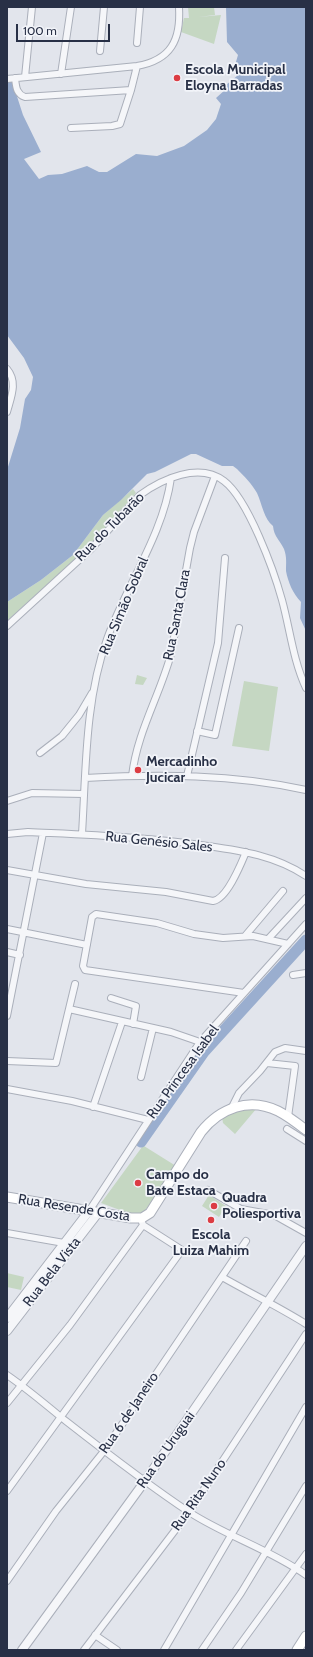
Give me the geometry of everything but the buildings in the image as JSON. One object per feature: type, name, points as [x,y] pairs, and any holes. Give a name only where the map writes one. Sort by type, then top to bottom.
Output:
[{"type":"main road","points":[[142,1222],[150,1213],[208,1124],[219,1114],[243,1105],[263,1106],[288,1117],[306,1130]]},
{"type":"main road","name":"Rua Resende Costa","points":[[7,1197],[142,1222]]},
{"type":"main road","points":[[297,1650],[305,1640]]},
{"type":"street","points":[[25,77],[32,7]]},
{"type":"street","points":[[61,74],[71,7]]},
{"type":"street","points":[[100,51],[104,7]]},
{"type":"street","points":[[137,43],[140,7]]},
{"type":"street","points":[[7,79],[154,63],[169,50],[179,32],[179,7]]},
{"type":"street","points":[[71,128],[117,125],[122,121],[137,66]]},
{"type":"street","points":[[15,78],[20,96],[29,97],[131,90]]},
{"type":"street","points":[[7,369],[14,382],[14,390],[7,412]]},
{"type":"street","name":"Rua do Tubarão","points":[[7,626],[91,549],[140,495],[157,484],[171,478],[198,473],[216,476]]},
{"type":"street","points":[[216,476],[224,481],[239,498],[267,554],[282,601],[298,664],[306,688]]},
{"type":"street","name":"Rua Santa Clara","points":[[132,776],[136,752],[146,719],[167,668],[194,532],[216,476]]},
{"type":"street","name":"Rua Simão Sobral","points":[[82,834],[85,778],[94,690],[107,639],[161,519],[171,478]]},
{"type":"street","points":[[187,776],[218,643],[225,558]]},
{"type":"street","points":[[197,731],[215,735],[239,628]]},
{"type":"street","points":[[40,753],[58,740],[69,728],[80,715],[94,690]]},
{"type":"street","points":[[85,778],[187,776],[255,782],[306,790]]},
{"type":"street","points":[[7,801],[32,793],[84,794]]},
{"type":"street","name":"Rua Genésio Sales","points":[[7,834],[23,832],[82,834],[176,841],[246,852],[282,862],[306,876]]},
{"type":"street","points":[[7,1014],[20,955],[43,833]]},
{"type":"street","points":[[7,870],[35,876],[217,900],[223,895],[236,874],[246,852]]},
{"type":"street","points":[[245,936],[283,891]]},
{"type":"street","points":[[269,938],[306,898]]},
{"type":"street","points":[[244,993],[88,971],[83,966],[92,917],[96,914],[157,923],[194,934],[223,938],[245,936],[269,938],[288,944]]},
{"type":"street","name":"Rua Princesa Isabel","points":[[93,1212],[104,1191],[148,1120],[200,1042],[306,924]]},
{"type":"street","points":[[7,929],[87,945]]},
{"type":"street","points":[[7,952],[20,955]]},
{"type":"street","points":[[293,975],[306,973]]},
{"type":"street","points":[[7,1061],[56,1063],[75,984]]},
{"type":"street","points":[[112,998],[136,1006],[133,1024]]},
{"type":"street","points":[[69,1009],[153,1028],[200,1042]]},
{"type":"street","points":[[93,1107],[122,1022]]},
{"type":"street","points":[[141,1077],[153,1028]]},
{"type":"street","points":[[232,1108],[239,1093],[279,1049],[290,1048],[306,1051]]},
{"type":"street","points":[[267,1063],[295,1066],[288,1117]]},
{"type":"street","points":[[7,1089],[148,1120]]},
{"type":"street","points":[[287,1129],[306,1141]]},
{"type":"street","points":[[208,1190],[241,1209],[274,1215],[306,1233]]},
{"type":"street","name":"Rua Bela Vista","points":[[7,1318],[10,1309],[64,1243],[93,1212]]},
{"type":"street","name":"Rua Bela Vista","points":[[7,1331],[93,1212]]},
{"type":"street","points":[[7,1403],[70,1325],[142,1222],[182,1250],[7,1491]]},
{"type":"street","points":[[7,1233],[64,1243]]},
{"type":"street","name":"Rua 6 de Janeiro","points":[[7,1581],[56,1511],[104,1451],[246,1241]]},
{"type":"street","name":"Rua do Uruguai","points":[[22,1650],[145,1481],[306,1246]]},
{"type":"street","points":[[222,1277],[306,1324]]},
{"type":"street","name":"Rua Rita Nuno","points":[[84,1650],[189,1512],[306,1334]]},
{"type":"street","points":[[7,1375],[104,1451],[189,1512],[232,1536],[240,1538],[267,1552],[306,1575]]},
{"type":"street","points":[[164,1650],[232,1536],[258,1486],[306,1408]]},
{"type":"street","points":[[202,1650],[267,1552],[306,1486]]},
{"type":"street","points":[[236,1650],[306,1554]]},
{"type":"street","points":[[95,1635],[117,1650]]},
{"type":"green space","points":[[188,7],[214,7],[215,15],[198,17],[221,15],[214,44],[181,32],[184,18],[189,18]]},
{"type":"green space","points":[[133,489],[136,493],[88,547],[7,621],[7,602],[41,580],[73,555],[103,515]]},
{"type":"green space","points":[[137,675],[147,678],[143,685],[135,684]]},
{"type":"green space","points":[[244,681],[278,687],[269,751],[232,746]]},
{"type":"green space","points":[[240,1108],[257,1108],[235,1134],[223,1123],[222,1117]]},
{"type":"green space","name":"Campo do Bate Estaca","points":[[144,1146],[176,1166],[142,1215],[136,1216],[101,1203],[142,1147]]},
{"type":"green space","name":"Quadra Poliesportiva","points":[[209,1195],[226,1206],[219,1217],[202,1206]]},
{"type":"green space","points":[[7,1273],[24,1277],[21,1290],[7,1287]]},
{"type":"water","points":[[226,7],[306,7],[306,631],[300,618],[301,602],[293,592],[287,575],[284,549],[276,536],[273,526],[265,515],[257,493],[245,477],[233,466],[222,466],[196,454],[191,454],[155,472],[147,474],[121,500],[103,515],[73,555],[41,580],[7,602],[7,470],[20,428],[25,399],[31,390],[33,377],[24,358],[7,335],[7,82],[12,81],[23,115],[41,152],[24,159],[39,179],[48,175],[62,174],[87,166],[99,172],[107,172],[136,154],[157,156],[184,146],[207,130],[216,119],[221,104],[216,98],[226,89],[226,85],[237,76],[233,72],[238,55],[227,42]]},
{"type":"waterway","points":[[141,1142],[204,1052],[306,940]]},
{"type":"place","name":"Escola Municipal Eloyna Barradas","points":[[177,78]]},
{"type":"place","name":"Mercadinho Jucicar","points":[[138,770]]},
{"type":"place","name":"Campo do Bate Estaca","points":[[138,1183]]},
{"type":"place","name":"Quadra Poliesportiva","points":[[214,1206]]},
{"type":"place","name":"Escola Luiza Mahim","points":[[211,1220]]}]
